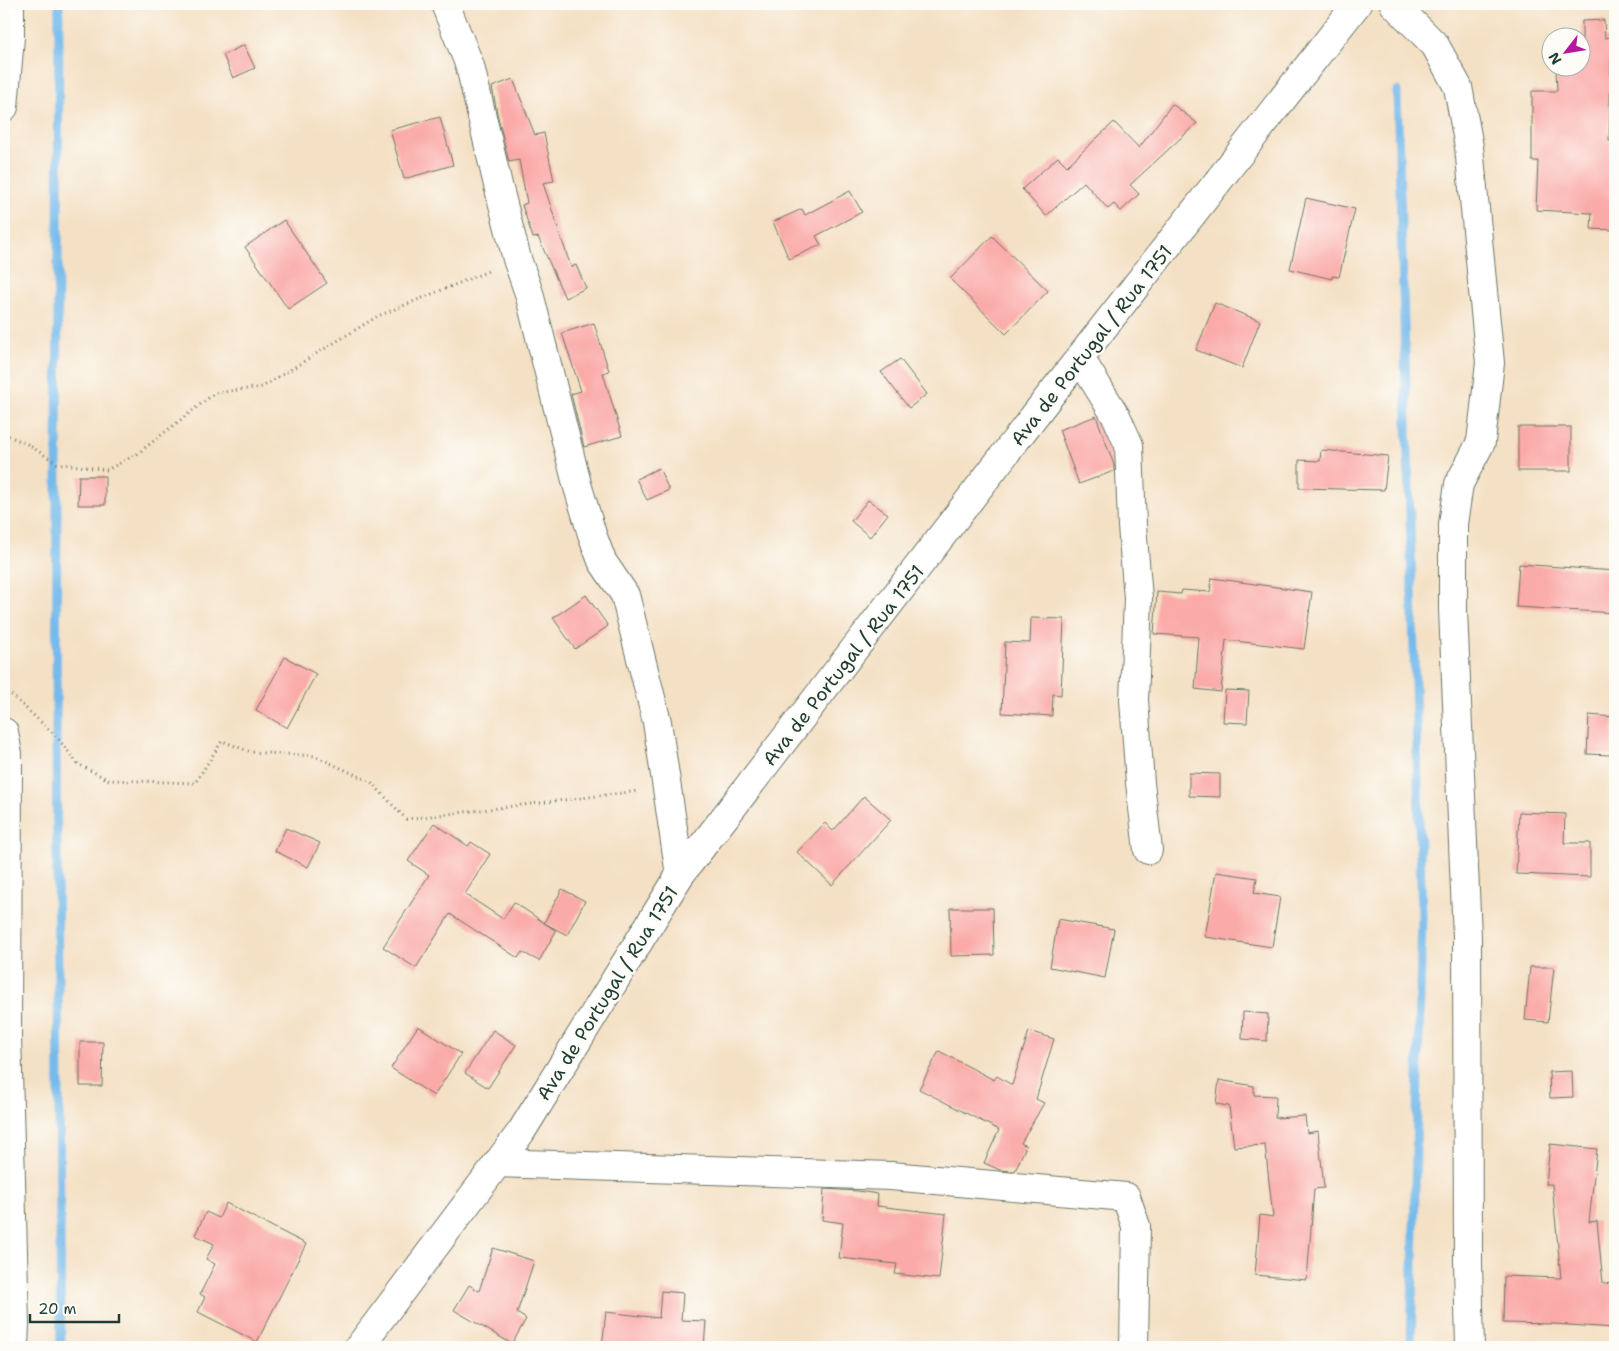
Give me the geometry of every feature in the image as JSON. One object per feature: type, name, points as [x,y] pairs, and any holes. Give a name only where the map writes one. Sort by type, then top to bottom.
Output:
[{"type":"street","points":[[4,107],[10,36],[10,4]]},
{"type":"street","points":[[444,4],[470,66],[517,259],[529,293],[577,484],[592,534],[602,561],[625,595],[657,722],[680,875]]},
{"type":"street","name":"Ava de Portugal / Rua 1751","points":[[359,1347],[520,1132],[680,875],[1357,4]]},
{"type":"street","points":[[1394,4],[1435,45],[1458,87],[1469,147],[1490,363],[1482,442],[1459,484],[1453,524],[1452,610],[1467,937],[1470,1347]]},
{"type":"street","points":[[1080,358],[1117,418],[1129,445],[1132,526],[1138,598],[1134,700],[1140,783],[1148,850]]},
{"type":"street","points":[[4,732],[8,754],[8,1191],[15,1324],[14,1347]]},
{"type":"street","points":[[496,1164],[891,1176],[1126,1197],[1136,1226],[1134,1347]]},
{"type":"path","points":[[4,434],[27,444],[56,463],[107,470],[137,454],[215,393],[262,387],[378,316],[517,259]]},
{"type":"path","points":[[4,688],[56,736],[78,764],[109,780],[195,783],[222,741],[251,752],[315,756],[371,782],[406,819],[667,788]]},
{"type":"building","points":[[1604,20],[1605,38],[1612,37],[1609,141],[1615,142],[1615,230],[1591,229],[1592,213],[1536,210],[1538,161],[1532,161],[1532,91],[1557,91],[1556,78],[1592,78],[1592,28],[1582,28],[1582,21]]},
{"type":"building","points":[[244,45],[255,68],[233,78],[223,55]]},
{"type":"building","points":[[513,79],[535,135],[544,133],[554,181],[543,183],[571,267],[576,265],[586,288],[565,298],[538,237],[533,238],[522,205],[527,203],[519,160],[509,162],[497,113],[492,87]]},
{"type":"building","points":[[1172,104],[1197,123],[1130,185],[1139,194],[1121,211],[1114,204],[1108,209],[1084,182],[1046,216],[1022,189],[1058,157],[1067,166],[1114,122],[1139,148]]},
{"type":"building","points":[[440,117],[453,165],[404,179],[390,130]]},
{"type":"building","points":[[850,191],[862,212],[816,236],[821,245],[789,259],[773,222],[802,209],[805,215]]},
{"type":"building","points":[[1306,198],[1355,209],[1339,277],[1332,276],[1332,279],[1290,269]]},
{"type":"building","points":[[284,220],[327,283],[288,309],[245,247]]},
{"type":"building","points":[[992,236],[1048,291],[1006,334],[950,279]]},
{"type":"building","points":[[1215,303],[1260,321],[1242,368],[1196,350]]},
{"type":"building","points":[[594,323],[609,371],[603,373],[622,436],[584,447],[571,394],[581,391],[562,333]]},
{"type":"building","points":[[900,359],[927,394],[909,408],[881,372]]},
{"type":"building","points":[[1096,416],[1114,465],[1114,471],[1079,484],[1059,430]]},
{"type":"building","points":[[1518,427],[1571,427],[1571,471],[1518,471]]},
{"type":"building","points":[[1321,450],[1388,456],[1384,490],[1299,488],[1299,460],[1320,461]]},
{"type":"building","points":[[659,468],[669,490],[647,500],[636,479]]},
{"type":"building","points":[[79,476],[105,476],[105,505],[78,505]]},
{"type":"building","points":[[868,500],[888,514],[870,537],[851,521]]},
{"type":"building","points":[[1519,564],[1615,571],[1615,613],[1516,607]]},
{"type":"building","points":[[1212,578],[1312,592],[1304,649],[1226,640],[1221,692],[1195,689],[1199,637],[1154,634],[1157,592],[1181,594],[1182,590],[1210,592]]},
{"type":"building","points":[[586,595],[608,626],[575,649],[553,618]]},
{"type":"building","points":[[1031,618],[1064,619],[1061,695],[1053,694],[1052,716],[1002,713],[1005,642],[1030,643]]},
{"type":"building","points":[[285,657],[316,674],[287,728],[256,710]]},
{"type":"building","points":[[1225,690],[1249,691],[1247,723],[1223,722]]},
{"type":"building","points":[[1589,715],[1614,717],[1612,755],[1587,754]]},
{"type":"building","points":[[1189,773],[1220,774],[1220,797],[1189,796]]},
{"type":"building","points":[[864,796],[891,820],[832,885],[797,852],[825,823],[833,831]]},
{"type":"building","points":[[1519,812],[1565,814],[1564,843],[1590,843],[1590,877],[1516,874]]},
{"type":"building","points":[[434,823],[468,846],[471,842],[490,854],[465,894],[503,919],[514,902],[556,931],[539,961],[522,952],[518,958],[450,914],[416,968],[383,947],[429,875],[408,861]]},
{"type":"building","points":[[286,828],[320,843],[308,867],[275,851]]},
{"type":"building","points":[[1216,872],[1257,878],[1254,893],[1280,897],[1272,947],[1205,937]]},
{"type":"building","points":[[562,889],[585,901],[567,935],[544,923]]},
{"type":"building","points":[[950,908],[993,908],[994,955],[951,956]]},
{"type":"building","points":[[1058,919],[1114,929],[1105,978],[1050,967]]},
{"type":"building","points":[[1530,967],[1554,967],[1548,1022],[1525,1020]]},
{"type":"building","points":[[1243,1012],[1268,1014],[1267,1041],[1242,1039]]},
{"type":"building","points":[[418,1026],[461,1054],[434,1096],[391,1068]]},
{"type":"building","points":[[493,1030],[516,1045],[488,1088],[465,1073]]},
{"type":"building","points":[[1029,1031],[1054,1039],[1036,1099],[1044,1103],[1021,1143],[1026,1146],[1015,1171],[1000,1170],[984,1163],[999,1130],[919,1089],[939,1051],[994,1080],[997,1076],[1012,1085]]},
{"type":"building","points":[[80,1042],[103,1042],[102,1086],[80,1086]]},
{"type":"building","points":[[1572,1071],[1573,1097],[1550,1098],[1549,1072]]},
{"type":"building","points":[[1219,1080],[1254,1086],[1254,1095],[1276,1096],[1275,1118],[1305,1116],[1307,1133],[1318,1131],[1324,1188],[1314,1189],[1307,1280],[1255,1275],[1260,1215],[1273,1217],[1265,1145],[1234,1147],[1229,1106],[1216,1104]]},
{"type":"building","points":[[1550,1144],[1597,1149],[1589,1222],[1597,1221],[1603,1283],[1615,1284],[1615,1328],[1503,1323],[1504,1276],[1561,1278],[1552,1184],[1546,1184]]},
{"type":"building","points":[[824,1189],[878,1194],[877,1206],[946,1214],[939,1279],[895,1274],[897,1264],[839,1258],[843,1223],[822,1220]]},
{"type":"building","points":[[226,1203],[306,1244],[257,1342],[198,1312],[205,1297],[200,1294],[215,1264],[206,1259],[214,1244],[195,1235],[206,1212],[219,1218]]},
{"type":"building","points":[[493,1248],[534,1261],[517,1313],[526,1319],[512,1344],[454,1310],[469,1285],[479,1291]]},
{"type":"building","points":[[661,1291],[683,1293],[681,1320],[706,1321],[704,1347],[602,1347],[606,1312],[659,1318]]},
{"type":"waterway","points":[[59,4],[56,736],[61,1347]]},
{"type":"waterway","points":[[1397,91],[1422,916],[1411,1347]]}]
